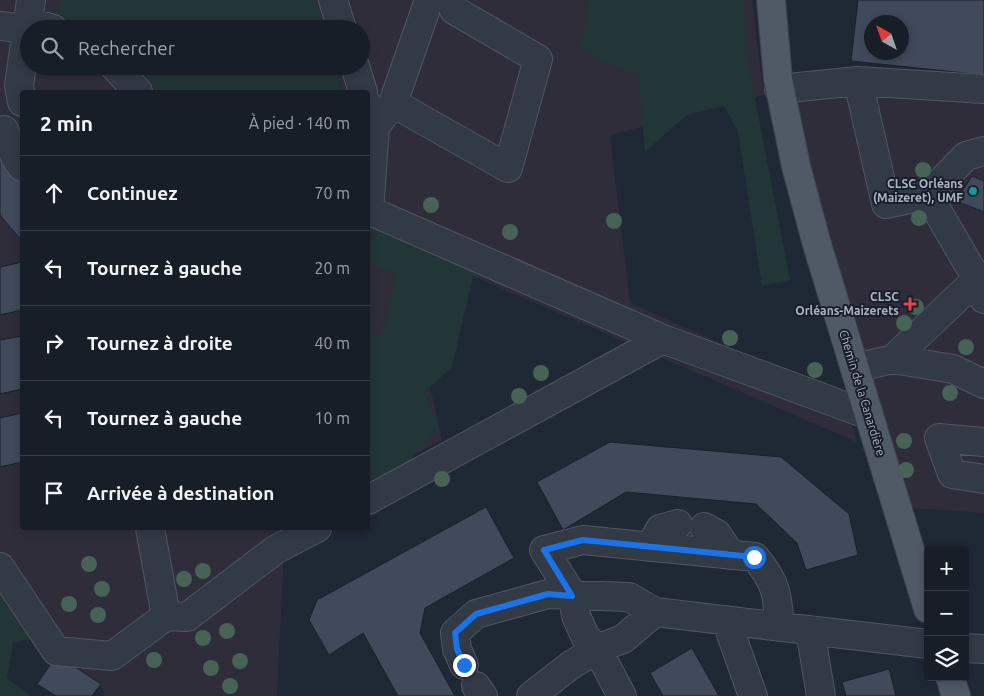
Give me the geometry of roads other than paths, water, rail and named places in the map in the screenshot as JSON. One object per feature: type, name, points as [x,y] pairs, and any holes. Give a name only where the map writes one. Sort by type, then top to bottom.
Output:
[{"type":"main road","name":"Chemin de la Canardière","points":[[771,0],[779,89],[796,166],[816,241],[924,595]]},
{"type":"main road","points":[[951,681],[956,696]]},
{"type":"street","points":[[332,0],[339,20]]},
{"type":"street","points":[[370,190],[378,112],[429,0]]},
{"type":"street","points":[[378,112],[508,168],[538,59],[454,10],[451,0]]},
{"type":"street","points":[[0,26],[20,23]]},
{"type":"street","points":[[20,49],[11,66],[20,91]]},
{"type":"street","points":[[122,75],[136,90]]},
{"type":"street","points":[[357,75],[362,90]]},
{"type":"street","points":[[779,89],[858,80],[984,89]]},
{"type":"street","points":[[858,80],[886,204],[928,195],[966,156],[984,151]]},
{"type":"street","points":[[9,127],[15,157],[20,164]]},
{"type":"street","points":[[893,359],[981,289],[928,195]]},
{"type":"street","points":[[370,211],[663,339],[869,415]]},
{"type":"street","points":[[370,499],[663,339]]},
{"type":"street","points":[[855,368],[893,359],[954,369],[984,384]]},
{"type":"street","points":[[984,442],[939,438],[952,474],[984,479]]},
{"type":"street","points":[[650,547],[660,530],[691,525],[717,534],[731,555]]},
{"type":"street","points":[[150,530],[166,616]]},
{"type":"street","points":[[0,567],[56,651],[112,656],[166,616],[186,617],[275,550],[313,530]]},
{"type":"street","points":[[622,696],[597,649],[585,636],[576,616],[572,596],[544,550],[583,540],[754,557],[771,577],[778,600],[780,627]]},
{"type":"street","points":[[474,682],[457,649],[455,633],[476,614],[548,594],[629,597],[655,612],[924,644]]},
{"type":"street","points":[[531,696],[571,665],[597,649],[624,639],[655,612]]},
{"type":"street","points":[[726,620],[753,696]]},
{"type":"street","points":[[810,630],[821,696]]},
{"type":"street","points":[[969,648],[984,649]]},
{"type":"place","name":"CLSC Orléans (Maizeret), UMF","points":[[973,191]]},
{"type":"place","name":"CLSC Orléans-Maizerets","points":[[910,304]]}]
